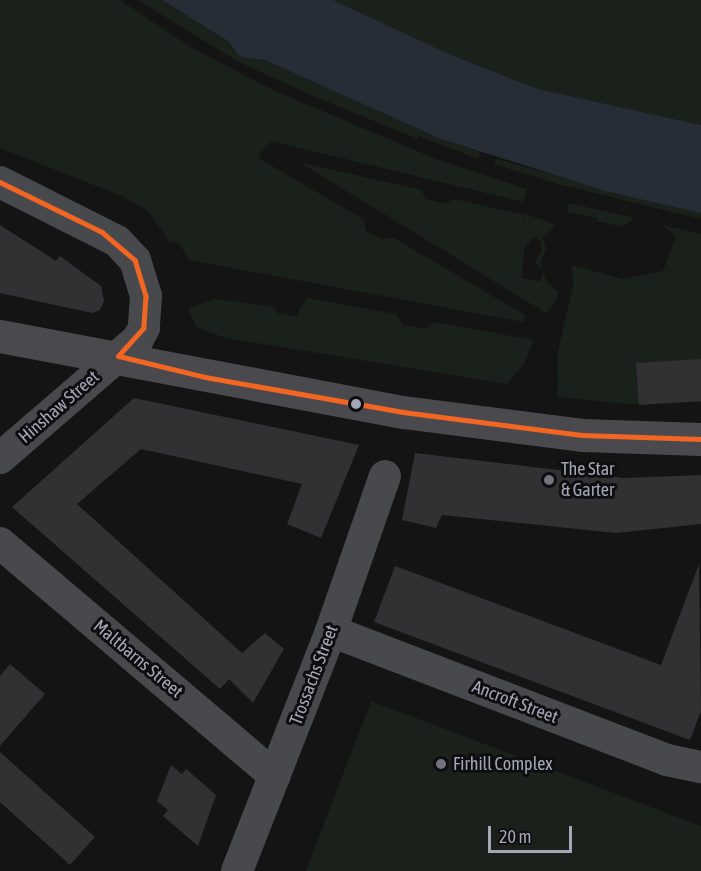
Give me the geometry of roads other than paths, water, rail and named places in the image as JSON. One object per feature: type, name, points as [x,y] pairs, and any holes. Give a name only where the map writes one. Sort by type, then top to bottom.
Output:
[{"type":"main road","points":[[0,336],[119,356],[205,377],[404,412],[582,435],[701,439]]},
{"type":"street","name":"Hinshaw Street","points":[[0,182],[102,232],[135,260],[146,296],[144,327],[119,356],[0,458]]},
{"type":"street","name":"Trossachs Street","points":[[237,871],[331,631],[385,477]]},
{"type":"street","name":"Maltbarns Street","points":[[0,543],[275,776]]},
{"type":"street","name":"Ancroft Street","points":[[331,631],[667,760],[701,767]]},
{"type":"place","name":"The Star & Garter","points":[[549,480]]},
{"type":"place","name":"Firhill Complex","points":[[441,764]]}]
